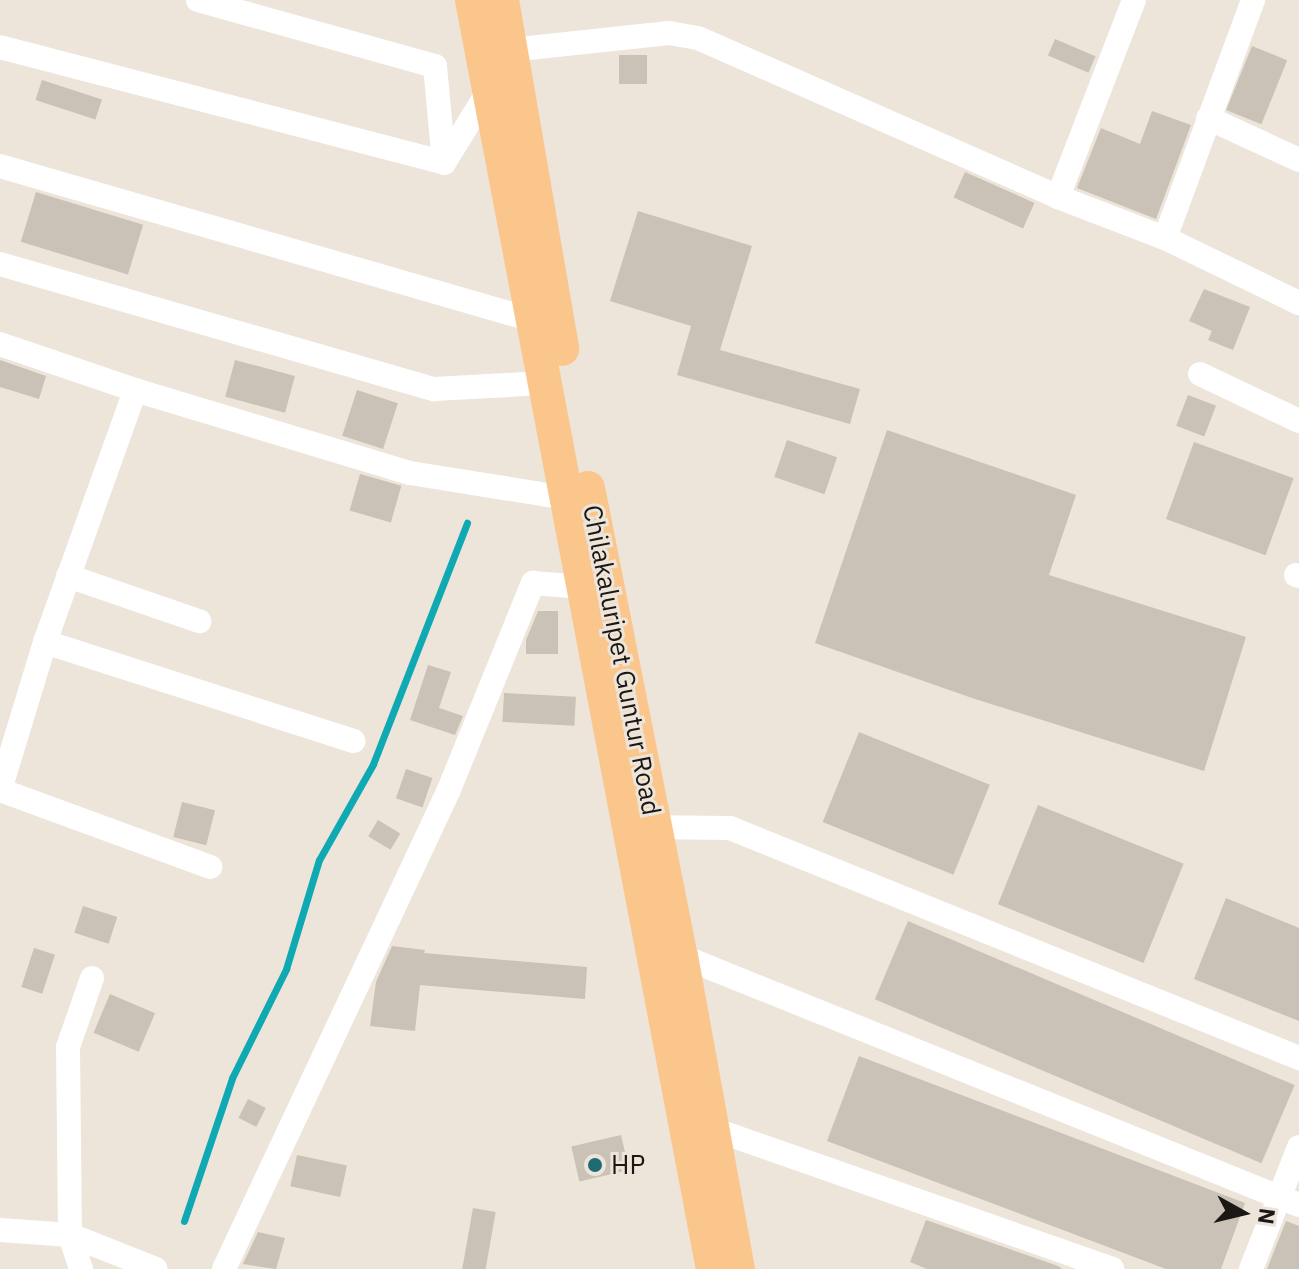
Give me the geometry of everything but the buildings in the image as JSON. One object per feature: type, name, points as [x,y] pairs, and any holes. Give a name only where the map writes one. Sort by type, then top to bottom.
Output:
[{"type":"highway","name":"Chilakaluripet Guntur Road","points":[[472,0],[583,587],[641,827],[681,956],[738,1269]]},
{"type":"highway","name":"Chilakaluripet Guntur Road","points":[[502,0],[713,1269]]},
{"type":"street","points":[[198,0],[435,66],[444,163]]},
{"type":"street","points":[[1058,197],[1134,0]]},
{"type":"street","points":[[1165,238],[1253,0]]},
{"type":"street","points":[[510,50],[669,33],[698,38],[1058,197],[1165,238],[1299,303]]},
{"type":"street","points":[[0,47],[444,163]]},
{"type":"street","points":[[444,163],[489,90]]},
{"type":"street","points":[[1208,118],[1299,160]]},
{"type":"street","points":[[0,166],[533,320]]},
{"type":"street","points":[[0,264],[434,389],[545,383]]},
{"type":"street","points":[[0,344],[135,390],[410,473],[566,498]]},
{"type":"street","points":[[1200,374],[1299,421]]},
{"type":"street","points":[[135,390],[45,642],[0,790],[210,867]]},
{"type":"street","points":[[68,576],[199,621]]},
{"type":"street","points":[[224,1269],[448,792],[533,583],[583,587]]},
{"type":"street","points":[[45,642],[354,741]]},
{"type":"street","points":[[641,827],[730,828],[1299,1058]]},
{"type":"street","points":[[681,956],[1290,1201]]},
{"type":"street","points":[[81,1269],[70,1235],[68,1047],[92,978]]},
{"type":"street","points":[[713,1129],[1112,1269]]},
{"type":"street","points":[[1251,1269],[1290,1201],[1299,1147]]},
{"type":"street","points":[[0,1230],[70,1235],[156,1269]]},
{"type":"waterway","points":[[184,1221],[232,1078],[286,969],[319,860],[373,764],[467,523]]},
{"type":"place","name":"HP","points":[[595,1165]]}]
